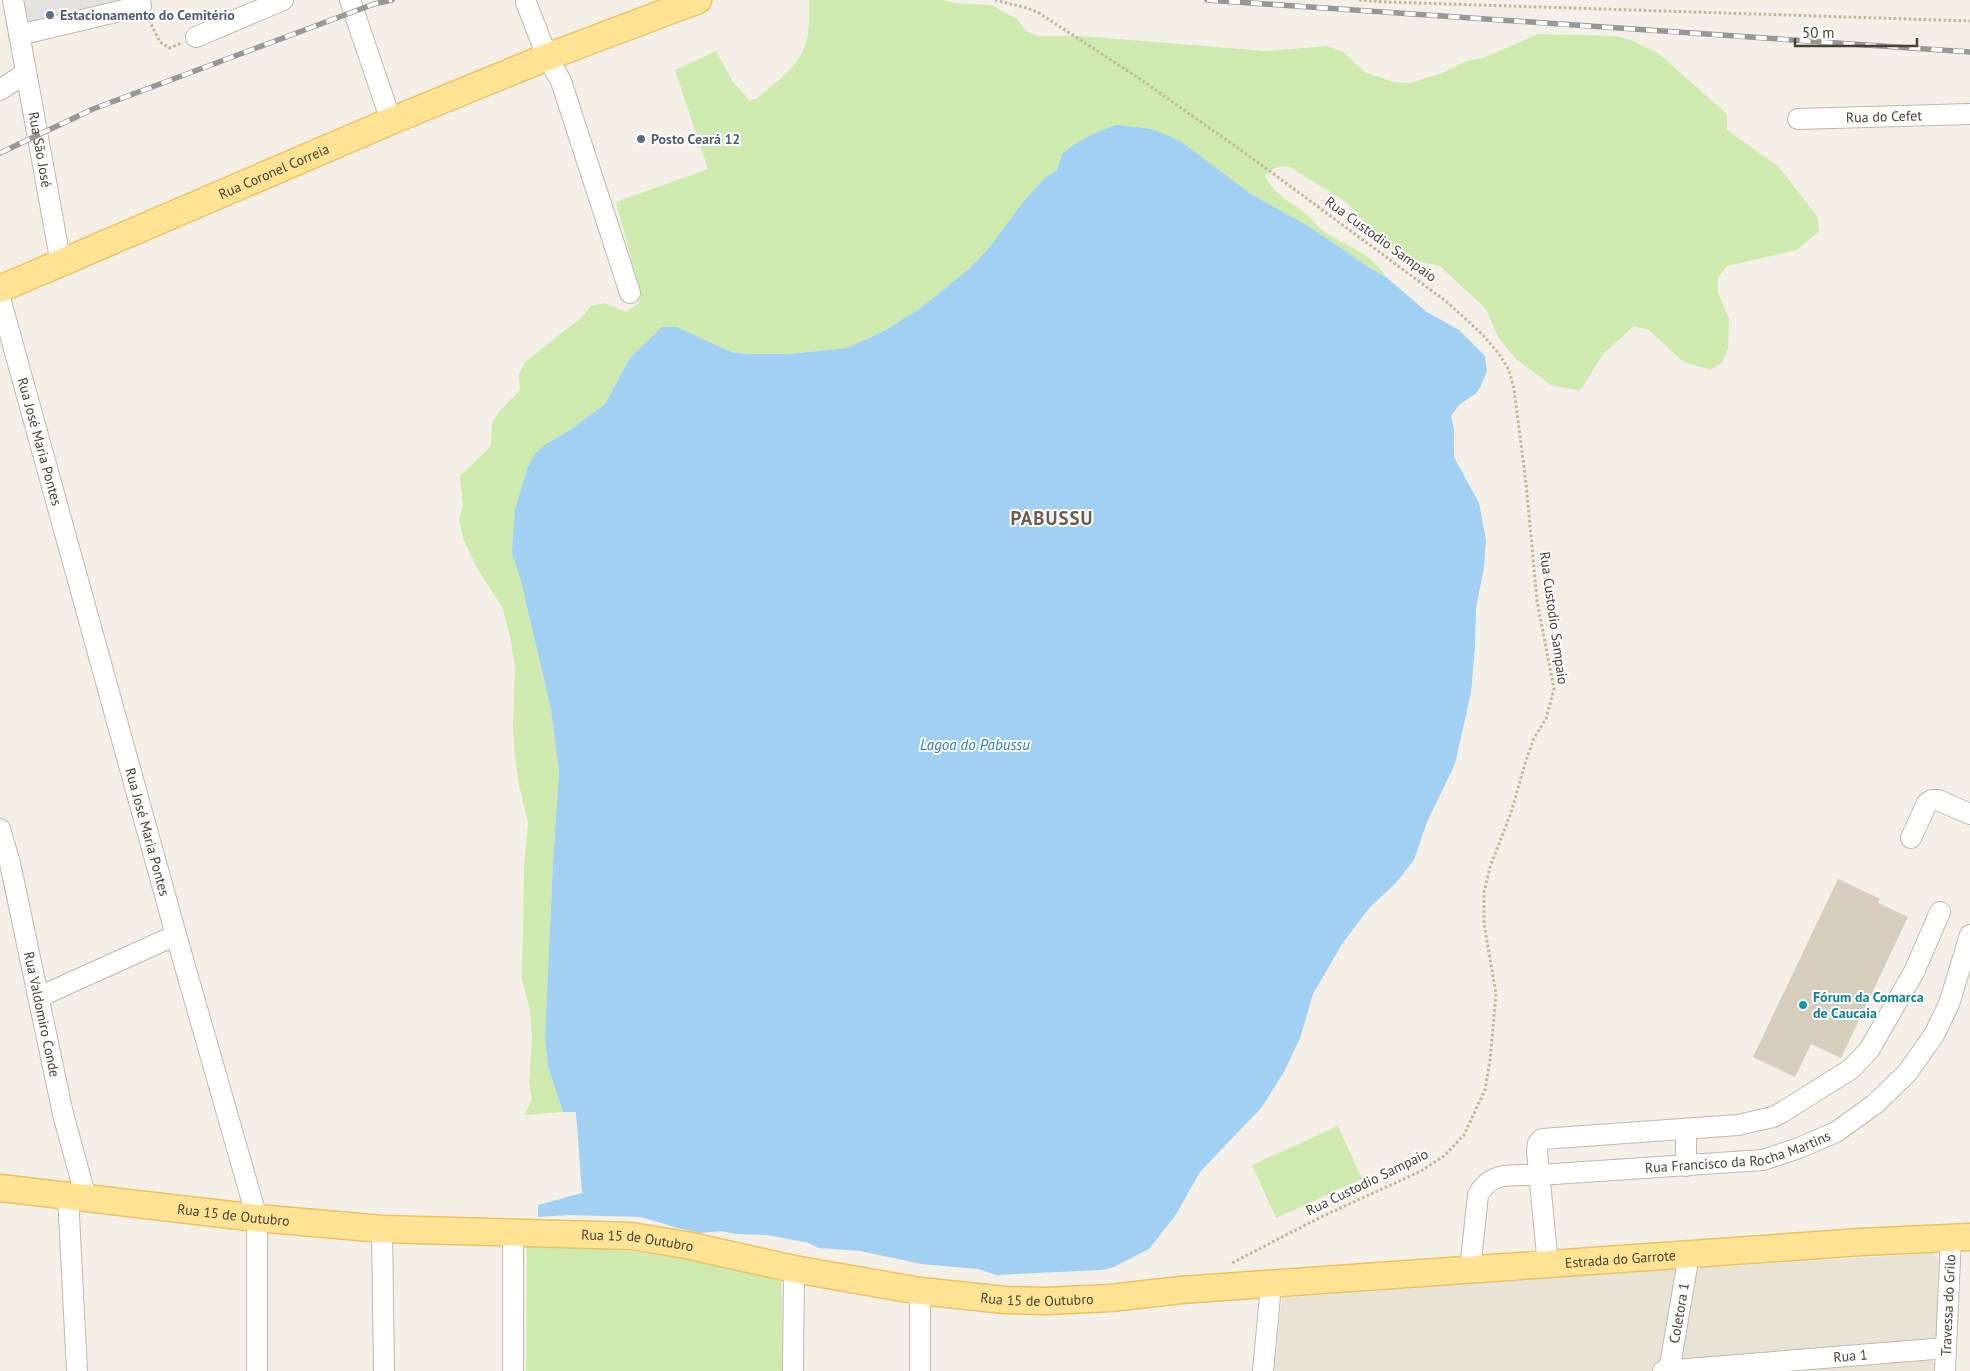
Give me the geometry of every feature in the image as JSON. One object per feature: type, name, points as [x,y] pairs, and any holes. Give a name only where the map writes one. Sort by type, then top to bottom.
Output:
[{"type":"main road","name":"Rua Coronel Correia","points":[[0,289],[391,120],[547,57],[698,0]]},
{"type":"main road","name":"Rua 15 de Outubro","points":[[0,1188],[257,1218],[382,1229],[631,1236],[686,1244],[794,1269],[920,1291],[1005,1300],[1046,1301],[1111,1298],[1181,1290],[1271,1285]]},
{"type":"main road","name":"Estrada do Garrote","points":[[1271,1285],[1965,1236]]},
{"type":"street","name":"Rua São José","points":[[13,0],[61,264]]},
{"type":"street","points":[[196,37],[283,0]]},
{"type":"street","points":[[350,0],[391,120]]},
{"type":"street","points":[[526,2],[547,57],[561,81],[630,294]]},
{"type":"street","points":[[19,35],[141,3]]},
{"type":"street","points":[[0,90],[26,72]]},
{"type":"street","name":"Rua do Cefet","points":[[1798,119],[1970,114]]},
{"type":"street","name":"Rua José Maria Pontes","points":[[0,298],[176,935],[257,1218],[256,1371]]},
{"type":"street","points":[[1911,838],[1927,804],[1932,800],[1938,800],[1970,814]]},
{"type":"street","name":"Rua Valdomiro Conde","points":[[0,829],[10,863],[39,997],[77,1197],[77,1371]]},
{"type":"street","points":[[1548,1265],[1537,1150],[1538,1143],[1542,1139],[1738,1125],[1773,1117],[1851,1069],[1869,1050],[1914,972],[1940,912]]},
{"type":"street","points":[[39,997],[176,935]]},
{"type":"street","name":"Rua Francisco da Rocha Martins","points":[[1470,1270],[1478,1195],[1483,1185],[1491,1179],[1503,1176],[1540,1176],[1763,1160],[1799,1148],[1836,1132],[1875,1104],[1907,1073],[1934,1034],[1949,1004],[1970,935]]},
{"type":"street","points":[[1686,1129],[1686,1166]]},
{"type":"street","points":[[382,1229],[384,1371]]},
{"type":"street","points":[[513,1232],[513,1371]]},
{"type":"street","name":"Travessa do Grilo","points":[[1945,1371],[1946,1348],[1965,1236]]},
{"type":"street","name":"Coletora 1","points":[[1669,1371],[1689,1255]]},
{"type":"street","points":[[794,1269],[794,1371]]},
{"type":"street","points":[[1263,1371],[1271,1285]]},
{"type":"street","points":[[920,1291],[920,1371]]},
{"type":"street","name":"Rua 1","points":[[1663,1371],[1946,1348]]},
{"type":"path","name":"Rua Custodio Sampaio","points":[[995,0],[1027,8],[1039,14],[1137,78],[1252,158],[1448,302],[1482,334],[1499,354],[1509,370],[1514,389],[1526,483],[1537,601],[1554,689],[1546,719],[1534,738],[1511,813],[1490,867],[1484,892],[1484,924],[1496,994],[1490,1060],[1485,1090],[1464,1135],[1444,1156],[1420,1171],[1321,1217],[1224,1267]]},
{"type":"path","points":[[1359,0],[1970,21]]},
{"type":"path","points":[[141,3],[160,42],[168,48],[196,37]]},
{"type":"shaded area","name":"Estacionamento do Cemitério","points":[[19,0],[128,0],[24,28]]},
{"type":"shaded area","points":[[1934,1253],[1938,1260],[1936,1371],[1274,1371],[1282,1298],[1636,1272]]},
{"type":"green space","points":[[809,0],[943,0],[954,3],[991,5],[1017,19],[1026,31],[1039,36],[1081,36],[1266,51],[1327,46],[1342,51],[1365,72],[1393,82],[1409,83],[1440,74],[1467,61],[1483,58],[1538,34],[1615,36],[1631,40],[1658,53],[1727,114],[1727,130],[1778,166],[1817,216],[1819,231],[1797,250],[1727,266],[1718,277],[1718,292],[1729,319],[1728,349],[1722,363],[1710,370],[1682,361],[1649,330],[1634,326],[1603,354],[1580,391],[1551,385],[1516,359],[1498,337],[1486,309],[1440,266],[1412,260],[1381,240],[1346,202],[1290,167],[1276,168],[1265,176],[1273,189],[1307,215],[1324,231],[1365,255],[1386,277],[1310,227],[1251,194],[1062,154],[1057,170],[1045,178],[989,248],[969,269],[922,307],[886,330],[847,348],[789,354],[746,354],[731,352],[677,327],[630,358],[605,404],[570,430],[546,444],[512,553],[521,581],[551,710],[559,772],[545,1038],[548,1067],[563,1112],[524,1115],[532,1099],[529,1082],[532,1038],[530,1009],[522,980],[524,868],[528,823],[519,785],[515,756],[513,727],[515,668],[510,636],[502,607],[478,570],[464,541],[459,520],[463,505],[460,476],[491,446],[492,423],[500,411],[520,390],[519,375],[525,362],[582,317],[591,306],[605,303],[626,312],[638,304],[641,295],[616,202],[708,169],[675,70],[716,51],[733,82],[749,100],[756,99],[792,68],[799,58],[808,34]]},
{"type":"green space","points":[[1338,1126],[1362,1179],[1276,1218],[1252,1165]]},
{"type":"green space","points":[[527,1247],[597,1247],[680,1258],[781,1278],[783,1371],[526,1371]]},
{"type":"water","name":"Lagoa do Pabussu","points":[[1116,125],[1152,129],[1180,141],[1251,194],[1310,227],[1386,277],[1427,312],[1459,330],[1485,356],[1487,371],[1480,388],[1475,394],[1459,405],[1451,416],[1454,430],[1454,457],[1479,503],[1486,540],[1484,567],[1476,608],[1471,692],[1455,764],[1427,822],[1414,860],[1395,884],[1370,907],[1342,944],[1313,994],[1300,1038],[1285,1070],[1262,1107],[1200,1172],[1175,1216],[1149,1249],[1114,1267],[1102,1270],[996,1275],[978,1269],[921,1264],[860,1251],[819,1248],[809,1243],[767,1235],[736,1234],[721,1231],[700,1233],[641,1217],[569,1215],[538,1217],[538,1205],[582,1193],[576,1112],[563,1112],[548,1067],[545,1038],[559,772],[551,710],[521,581],[512,553],[515,509],[528,467],[535,454],[546,444],[570,430],[605,404],[630,358],[662,327],[677,327],[731,352],[746,354],[789,354],[847,348],[886,330],[922,307],[969,269],[989,248],[1024,201],[1045,178],[1057,170],[1062,154],[1088,136]]},
{"type":"building","name":"Fórum da Comarca de Caucaia","points":[[1838,879],[1880,899],[1878,903],[1908,917],[1841,1058],[1811,1044],[1795,1077],[1753,1057]]},
{"type":"railway","points":[[0,153],[93,109],[374,4],[392,0]]},
{"type":"railway","points":[[1207,0],[1970,52]]},
{"type":"place","name":"Estacionamento do Cemitério","points":[[50,15]]},
{"type":"place","name":"Posto Ceará 12","points":[[641,139]]},
{"type":"place","name":"Fórum da Comarca de Caucaia","points":[[1803,1005]]},
{"type":"district","name":"PABUSSU","points":[[1052,518]]}]
